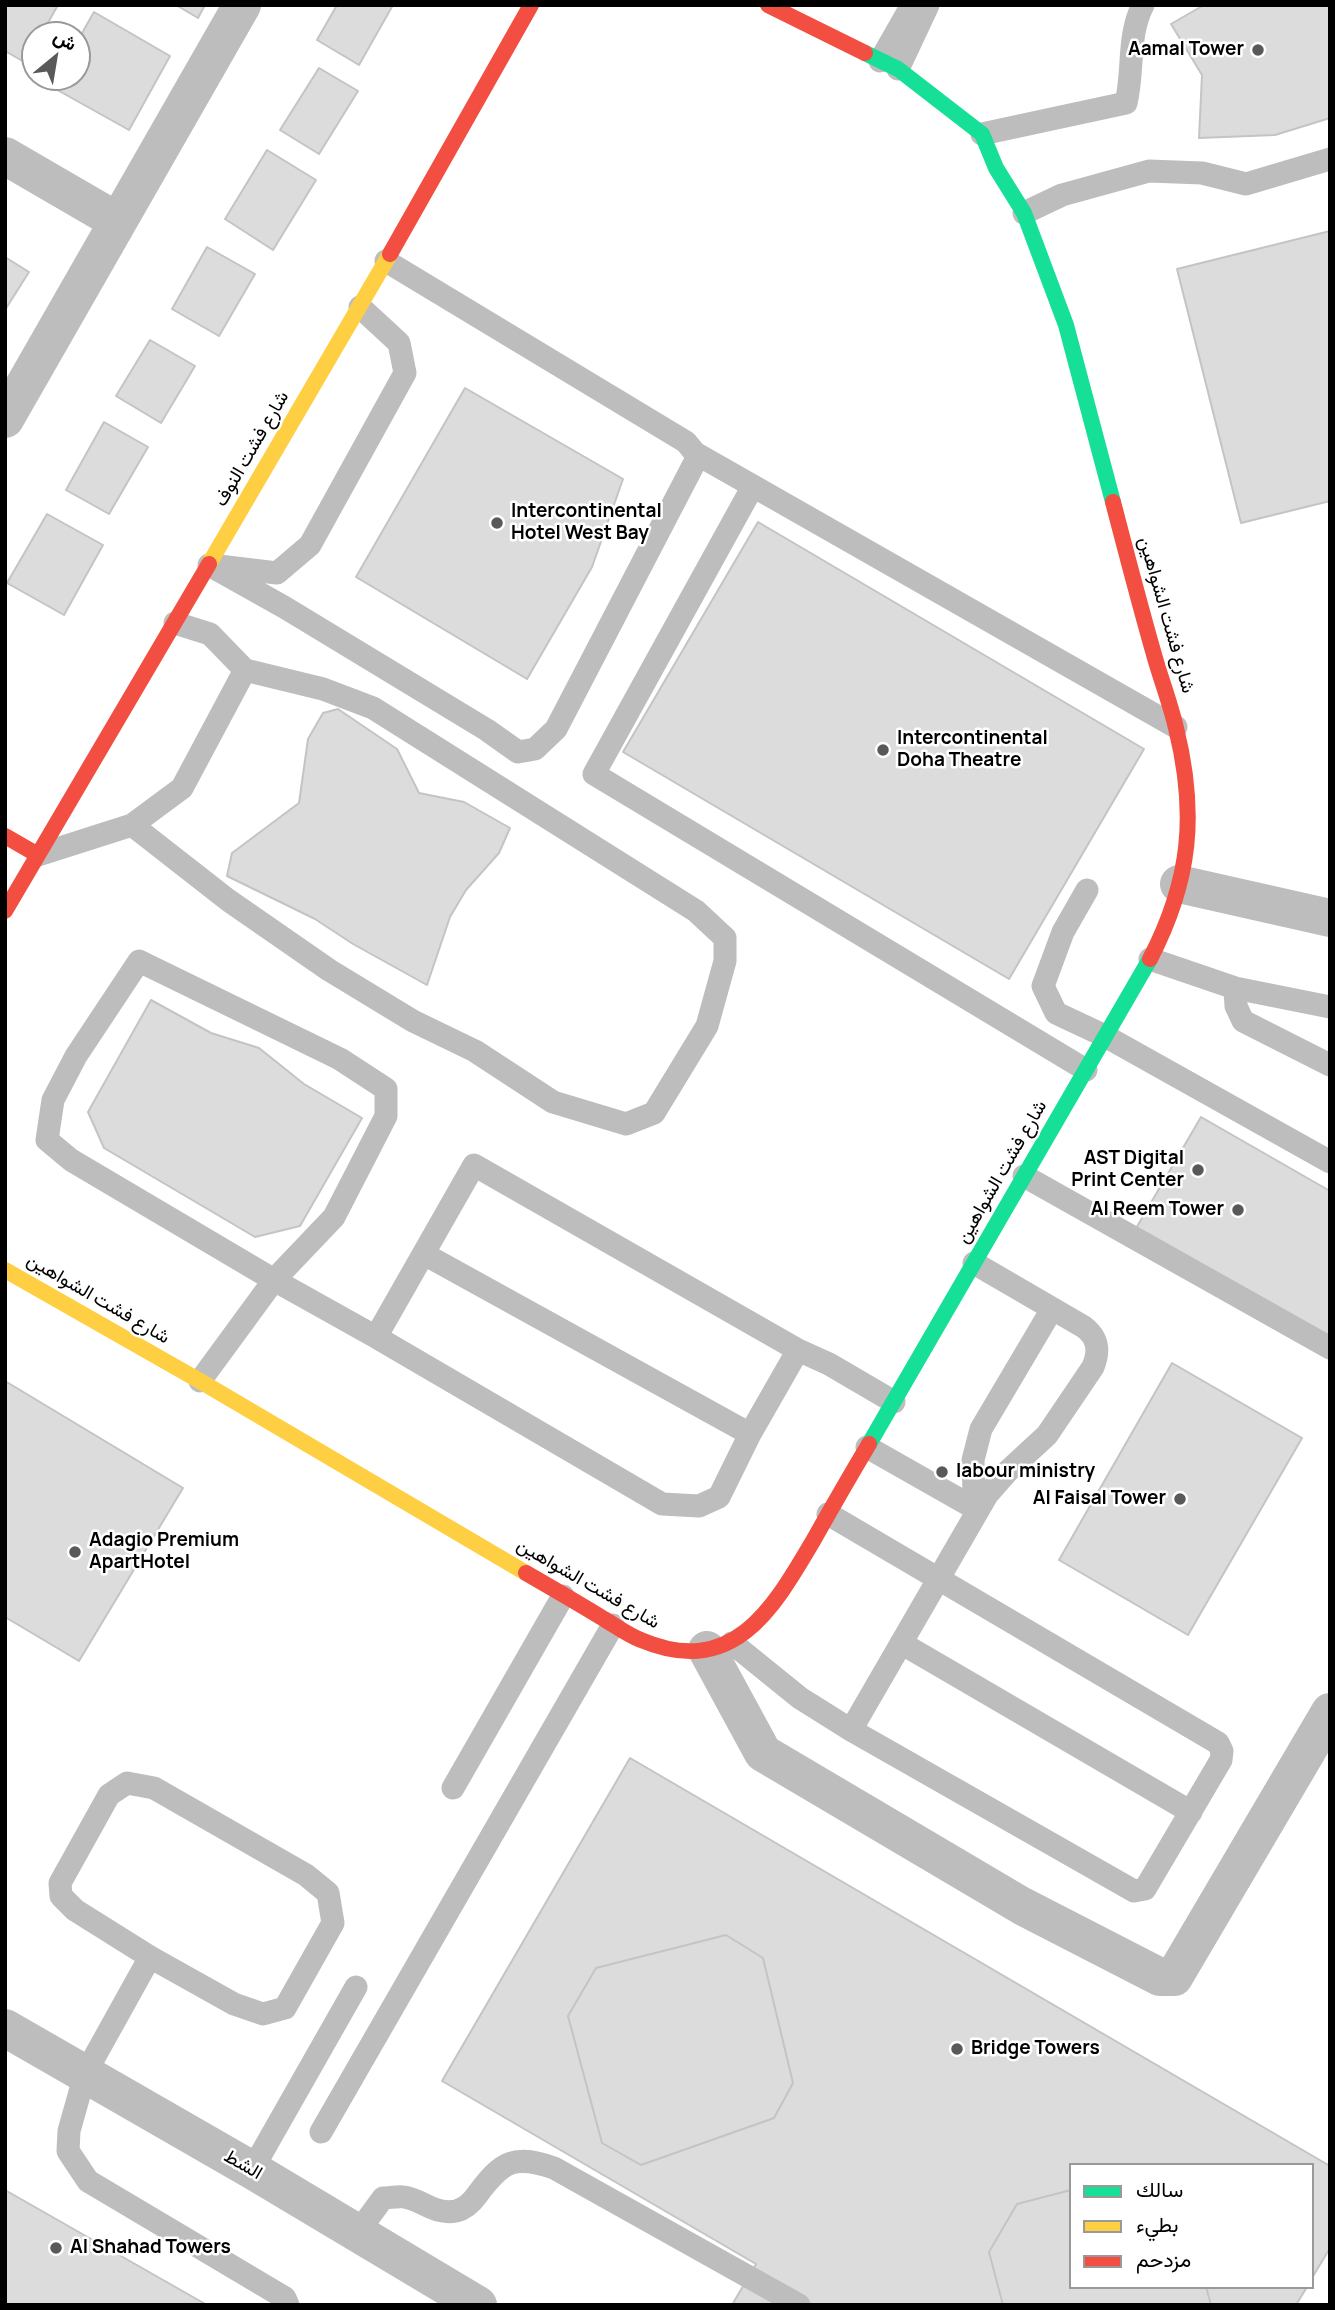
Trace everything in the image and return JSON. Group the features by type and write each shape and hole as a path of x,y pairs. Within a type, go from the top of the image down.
{"street":[{"path":"5,419 242,5"},
{"name":"شارع فشت النوف","path":"5,911 360,307 531,5"},
{"name":"شارع فشت الشواهين","path":"5,1270 200,1381 613,1625 659,1648 720,1646 752,1629 768,1615 783,1592 1150,959 1166,928 1179,884 1189,831 1188,791 1176,727 1153,653 1066,325 1024,213 996,168 982,134 889,65 768,5"},
{"path":"5,156 117,221"},
{"path":"5,836 38,855"},
{"path":"1179,884 1330,918"},
{"path":"720,1646 763,1753 1022,1906 1160,1977 1174,1977 1330,1712"},
{"name":"الشط","path":"5,2028 358,2232 435,2294 478,2305"}],"lane":[{"path":"889,65 912,5"},
{"path":"889,65 928,5"},
{"path":"982,134 1126,103 1136,19 1143,5"},
{"path":"1024,213 1062,195 1149,171 1202,173 1246,184 1330,159"},
{"path":"386,261 685,442 695,453 1176,727"},
{"path":"209,565 277,573 310,545 405,373 398,343 360,307"},
{"path":"209,565 284,607 487,730 518,752 535,749 556,729 696,460 695,453"},
{"path":"753,486 594,774 1086,1070"},
{"path":"132,825 228,900 329,970 413,1021 475,1051 553,1102 626,1124 654,1113 707,1026 725,961 724,938 696,911 373,708 323,689 245,670 210,634 175,623"},
{"path":"38,855 132,825 182,788 245,670"},
{"path":"1087,890 1063,932 1043,986 1056,1013 1105,1036 1330,1162"},
{"path":"1150,959 1235,988 1330,1007"},
{"path":"200,1381 274,1280 334,1217 386,1116 386,1089 340,1059 139,961 76,1056 52,1100 47,1140 71,1160 274,1280 662,1504 699,1506 719,1497 750,1434 798,1350"},
{"path":"1235,988 1237,1006 1243,1021 1330,1065"},
{"path":"376,1337 474,1165 894,1402"},
{"path":"1024,1177 1330,1348"},
{"path":"424,1254 750,1434"},
{"path":"851,1730 978,1510 997,1482 1047,1436 1098,1356 1098,1345 1093,1334 974,1263"},
{"path":"978,1510 974,1493 973,1460 981,1429 1052,1308"},
{"path":"867,1447 978,1510"},
{"path":"720,1646 851,1730 1134,1891 1145,1889 1222,1760 1218,1743 828,1514"},
{"path":"460,1792 569,1599"},
{"path":"321,2132 613,1625"},
{"path":"901,1643 1191,1812"},
{"path":"127,1783 154,1788 306,1875 328,1893 333,1923 285,2008 263,2014 234,2004 150,1957 75,1910 61,1896 60,1883 109,1795 127,1783"},
{"path":"150,1957 85,2074 69,2131 68,2151 88,2181 285,2298 288,2305"},
{"path":"246,2166 350,1984"},
{"path":"358,2232 383,2198 405,2197 433,2210 457,2211 471,2203 500,2167 517,2161 534,2161 554,2168 799,2305"}],"building":[{"path":"5,5 58,5 49,21 21,21 21,60 5,51"},
{"path":"176,5 205,5 198,18"},
{"path":"337,5 393,5 359,65 317,40"},
{"name":"Aamal Tower","path":"1204,5 1330,5 1330,118 1275,135 1199,138 1202,75 1171,24"},
{"path":"94,12 170,56 129,130 59,91 91,91 89,21"},
{"path":"319,68 358,91 319,154 280,130"},
{"path":"267,150 316,180 273,250 225,219"},
{"path":"1330,231 1330,501 1241,523 1177,269"},
{"path":"207,247 255,274 219,336 172,309"},
{"path":"5,257 29,272 5,310"},
{"path":"150,340 195,366 161,423 116,396"},
{"name":"Intercontinental Hotel West Bay","path":"465,388 623,479 592,567 527,679 356,577"},
{"path":"104,422 148,447 109,514 66,490"},
{"path":"47,514 103,545 64,615 7,583"},
{"name":"Intercontinental Doha Theatre","path":"758,522 1144,749 1009,979 623,752"},
{"path":"338,709 397,749 419,793 464,802 510,828 499,853 466,890 450,917 427,985 353,944 315,919 227,876 232,853 299,803 308,739 323,713"},
{"path":"151,1000 211,1033 259,1048 304,1084 362,1118 300,1226 255,1237 104,1148 88,1112"},
{"name":"Al Reem Tower","path":"1201,1117 1330,1191 1330,1339 1135,1230"},
{"name":"Al Faisal Tower","path":"1172,1363 1302,1438 1188,1635 1059,1560"},
{"name":"Adagio Premium ApartHotel","path":"5,1381 183,1488 79,1661 5,1617"},
{"name":"Bridge Towers","path":"630,1758 1330,2166 1330,2248 1314,2275 1314,2163 1069,2163 1069,2191 1017,2204 989,2252 1003,2305 732,2305 756,2264 442,2081","holes":["726,1935 763,1958 793,2083 774,2118 641,2165 602,2143 568,2016 596,1968"]},
{"path":"726,1935 763,1958 793,2083 774,2118 641,2165 602,2143 568,2016 596,1968"},
{"name":"Al Shahad Towers","path":"5,2190 207,2305 5,2305"},
{"path":"1069,2191 1069,2289 1207,2289 1211,2305 1003,2305 989,2252 1017,2204"},
{"path":"1207,2289 1306,2289 1296,2305 1211,2305"}],"traffic: fast":[{"path":"865,53 898,69 982,134 996,168 1024,213 1066,325 1113,502"},
{"path":"869,1444 1150,959"}],"traffic: slow":[{"path":"209,564 390,254"},
{"path":"5,1270 526,1573"}],"traffic: jam":[{"path":"390,254 531,5"},
{"path":"768,5 865,53"},
{"path":"1113,502 1174,718 1187,789 1188,818 1182,874 1164,930 1150,959"},
{"path":"5,911 209,564"},
{"path":"5,836 38,855"},
{"path":"526,1573 641,1640 673,1650 701,1651 725,1644 746,1631 782,1591 869,1444"}],"place":[{"name":"Aamal Tower","path":"1258,50"},
{"name":"Intercontinental Hotel West Bay","path":"497,523"},
{"name":"Intercontinental Doha Theatre","path":"883,750"},
{"name":"AST Digital Print Center","path":"1198,1170"},
{"name":"Al Reem Tower","path":"1238,1210"},
{"name":"labour ministry","path":"942,1472"},
{"name":"Al Faisal Tower","path":"1180,1499"},
{"name":"Adagio Premium ApartHotel","path":"75,1552"},
{"name":"Bridge Towers","path":"957,2049"},
{"name":"Al Shahad Towers","path":"56,2248"}]}
